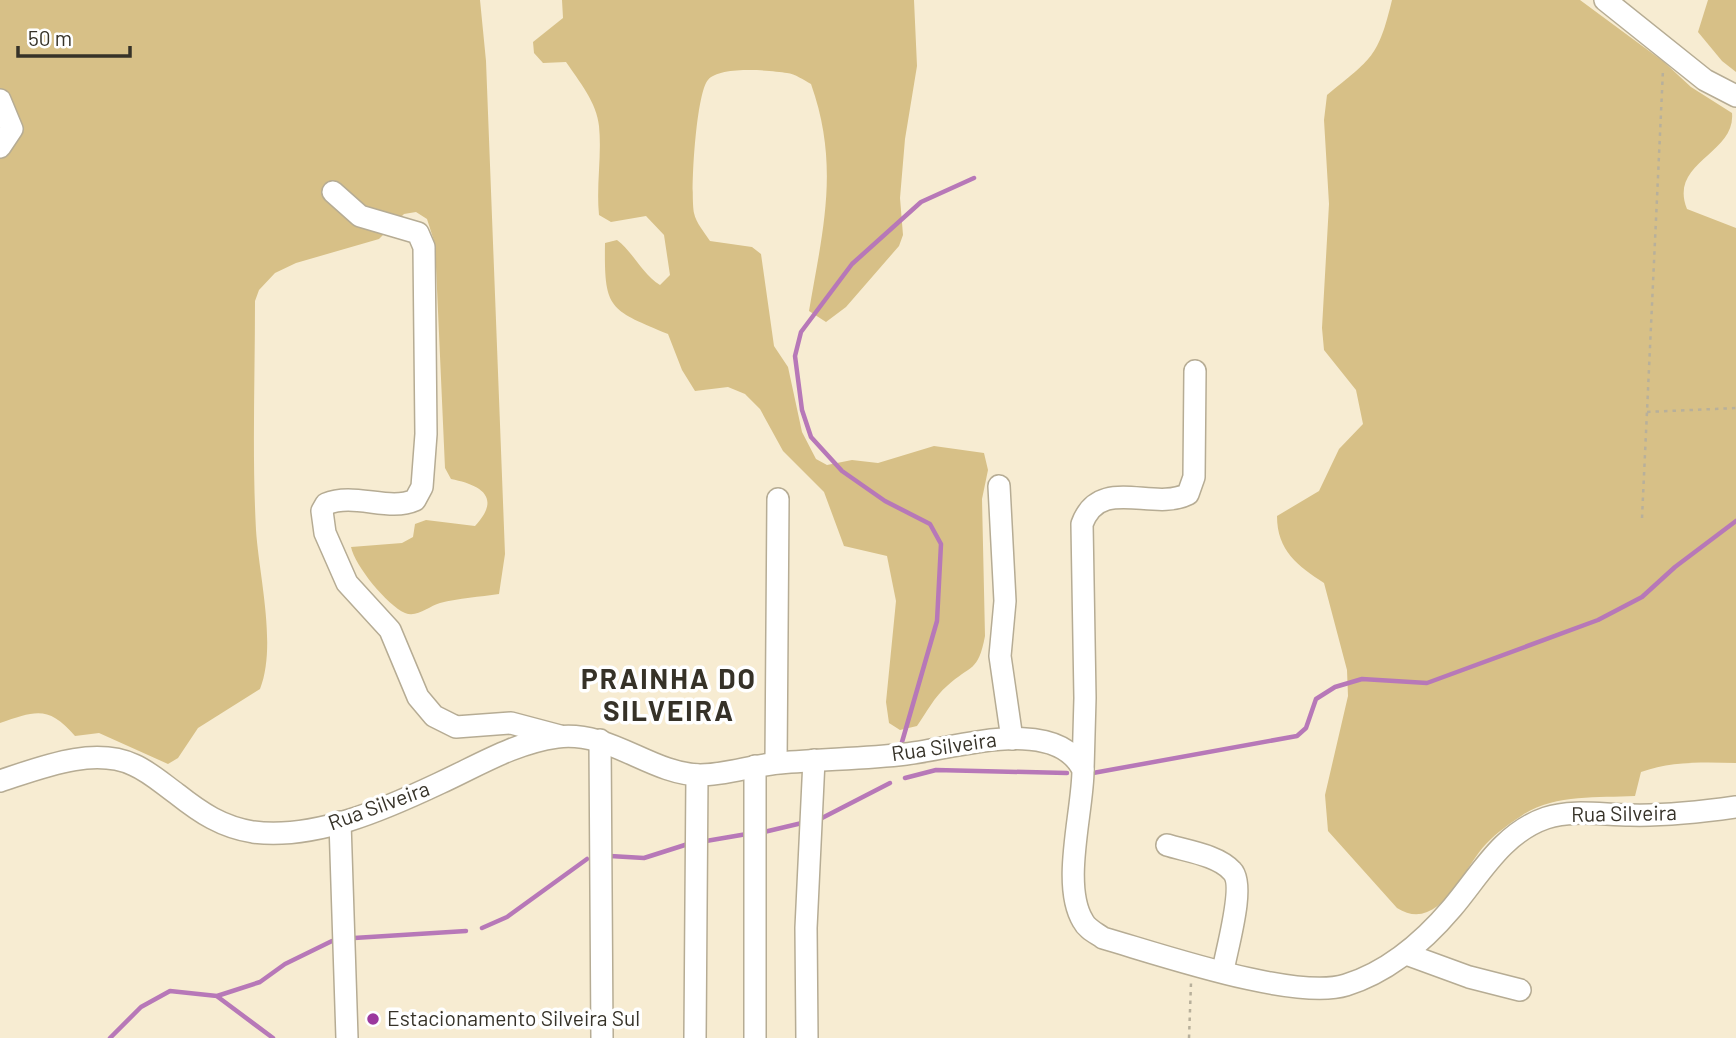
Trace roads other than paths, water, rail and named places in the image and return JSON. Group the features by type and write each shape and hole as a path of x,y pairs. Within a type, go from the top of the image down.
{"street":[{"path":"1605,0 1705,80 1736,96"},
{"path":"0,100 12,129 0,147"},
{"path":"333,192 360,216 418,233 424,247 426,434 422,487 415,500 405,503 346,500 326,504 322,515 331,549 351,589 390,630 418,697 440,720 456,727 511,723 539,728 560,736"},
{"path":"1083,770 1085,698 1082,524 1087,511 1097,501 1123,496 1175,500 1188,494 1194,477 1195,371"},
{"path":"999,486 1005,601 1000,656 1012,739"},
{"path":"776,763 778,499"},
{"name":"Rua Silveira","path":"0,781 60,764 112,758 150,774 213,820 230,827 277,834 340,822 440,783 516,746 560,736 600,740 659,766 697,775 776,763 903,754 1012,739 1057,745 1078,759 1083,770 1074,879 1080,918 1087,928 1103,938 1223,971 1297,987 1344,986 1406,954 1451,909 1512,836 1546,818 1587,813 1677,814 1736,807"},
{"path":"600,740 602,1038"},
{"path":"807,1038 806,928 814,760"},
{"path":"755,766 755,1038"},
{"path":"695,1038 697,775"},
{"path":"340,822 347,1038"},
{"path":"1167,845 1221,862 1234,872 1239,886 1223,971"},
{"path":"1406,954 1469,977 1520,990"}],"waterway":[{"path":"902,742 937,621 941,544 930,524 885,501 842,471 811,437 802,410 795,356 801,332 852,264 921,202 974,178"},
{"path":"1093,773 1297,736 1306,728 1316,699 1335,687 1362,679 1427,683 1598,620 1642,597 1675,567 1736,521"},
{"path":"905,778 936,770 1067,773"},
{"path":"822,818 890,783"},
{"path":"764,832 802,823"},
{"path":"706,841 747,834"},
{"path":"610,856 644,858 688,844"},
{"path":"482,928 507,917 587,859"},
{"path":"354,938 466,931"},
{"path":"110,1038 141,1007 170,991 217,996 260,982 285,964 332,941"},
{"path":"218,997 273,1038"}],"place":[{"name":"Estacionamento Silveira Sul","path":"373,1019"}],"district":[{"name":"PRAINHA DO SILVEIRA","path":"669,695"}]}
